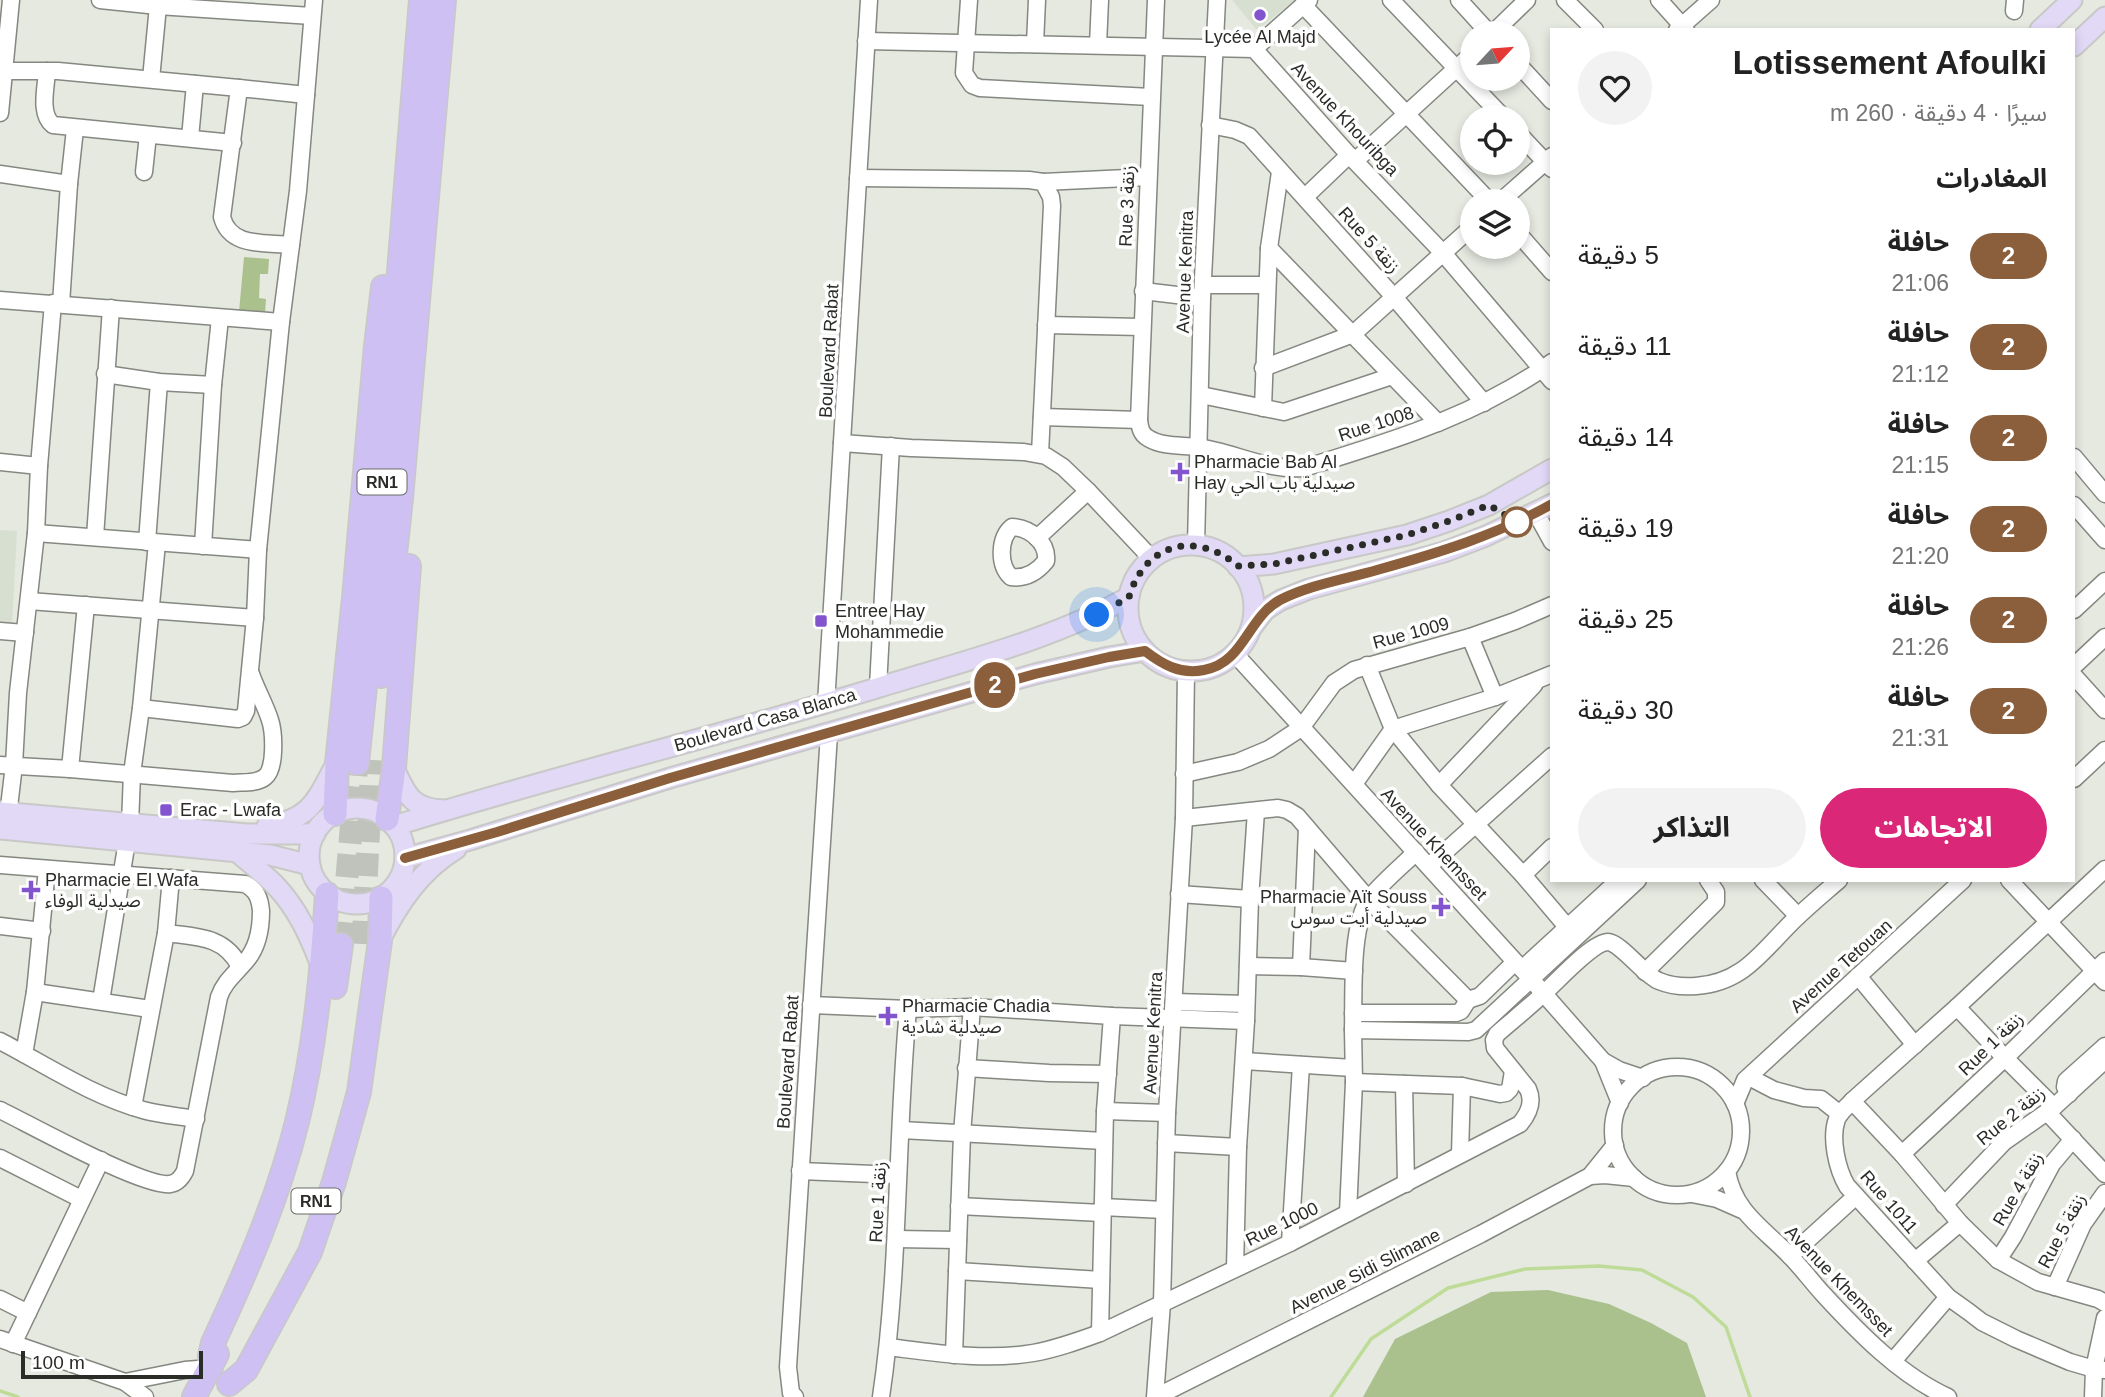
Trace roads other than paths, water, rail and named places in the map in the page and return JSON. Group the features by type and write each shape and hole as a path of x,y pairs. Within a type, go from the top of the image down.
{"highway":[{"path":"335,814 365,764 424,367 430,224 416,206 421,0"},
{"path":"416,206 444,0"},
{"path":"391,823 365,764 354,598 376,346 392,222 396,211 416,206"},
{"path":"211,1368 213,1343 256,1246 296,1123 315,1023 327,894"},
{"path":"226,1391 246,1370 291,1289 314,1240 334,1182 359,1092 361,944 381,898"},
{"name":"RN1","path":"194,1397 249,1289 280,1215 310,1129 322,1076 361,944"}],"main road":[{"path":"2042,28 2072,0"},
{"path":"2075,45 2105,17"},
{"path":"1238,566 1274,564 1407,535 1489,505 1550,470"},
{"path":"1252,627 1254,606 1249,585 1238,566 1215,550 1196,545 1174,548 1152,559 1133,583 1129,597 1129,617 1134,635 1145,651 1164,665 1186,671 1204,670 1221,664 1235,654 1265,611 1281,600 1309,589 1444,552 1486,536 1544,508"},
{"name":"Boulevard Casa Blanca","path":"391,823 449,810 826,704 1023,644 1097,615 1129,597"},
{"name":"Boulevard Casa Blanca","path":"405,858 670,778 1035,674 1145,651"},
{"path":"247,834 256,828 286,823 300,816 319,796 365,764 419,804 431,809 449,810"},
{"path":"348,809 362,809 375,812 391,823 404,847 405,858 402,874 393,888 381,898 363,904 344,903 327,894 316,881 310,865 310,849 315,834 324,822 348,809"},
{"path":"4,821 129,833 237,852 284,857 310,865"},
{"path":"129,833 315,834"},
{"path":"361,944 395,911 415,884 447,854 470,840"},
{"path":"237,852 292,905 311,939 322,968"}],"street":[{"path":"0,113 11,0"},
{"path":"100,0 159,6 313,8 298,191 281,322 258,550 246,711 241,718 141,708"},
{"name":"Boulevard Rabat","path":"826,704 869,0"},
{"path":"969,0 965,76 972,85 980,88 1151,97"},
{"path":"1035,44 1037,0"},
{"path":"1098,46 1100,0"},
{"name":"Rue 3 زنقة","path":"1139,416 1156,0"},
{"name":"Avenue Kenitra","path":"1196,545 1203,291 1217,0"},
{"path":"1391,0 1492,105"},
{"path":"1459,0 1479,21"},
{"path":"1504,21 1527,0"},
{"path":"1565,0 1593,28"},
{"path":"1659,0 1682,28 1711,0"},
{"path":"866,41 1254,49 1306,3 1478,189"},
{"path":"151,79 159,6"},
{"name":"Avenue Khouribga","path":"1254,49 1549,371"},
{"path":"1305,197 1407,115 1460,66"},
{"path":"2,72 47,71 306,95"},
{"path":"47,71 45,115 54,125 233,143"},
{"path":"1530,77 1550,99"},
{"path":"190,138 195,84"},
{"path":"239,88 222,217 227,230 241,240 292,245"},
{"name":"Rue 5 زنقة","path":"1210,125 1249,136 1394,297 1484,403"},
{"path":"4,821 7,765 29,601 39,466 75,129"},
{"path":"144,172 148,135"},
{"path":"1516,189 1550,163 1530,144"},
{"path":"1263,408 1269,248 1280,172"},
{"path":"0,174 69,184"},
{"path":"858,178 1043,182 1148,177"},
{"path":"1040,454 1052,206 1051,197 1043,182"},
{"path":"1263,368 1353,334 1460,238"},
{"path":"1530,247 1550,270"},
{"path":"1269,248 1438,423"},
{"path":"1143,291 1203,291 1267,285"},
{"path":"0,300 281,322"},
{"path":"95,537 111,308"},
{"path":"203,546 220,318"},
{"path":"1046,325 1142,327"},
{"name":"Rue 1008","path":"1199,447 1274,468 1304,468 1438,423 1549,371"},
{"path":"105,374 213,386"},
{"path":"1201,395 1275,411 1292,411 1392,376"},
{"path":"101,1001 129,833 132,774 141,708 149,610 159,382"},
{"path":"1042,417 1139,416 1143,434 1153,441 1199,447"},
{"path":"842,443 1040,454 1053,460 1088,491 1152,559"},
{"path":"878,687 891,446"},
{"path":"2075,458 2105,494"},
{"path":"0,462 39,466"},
{"path":"1037,538 1088,491"},
{"path":"2075,506 2105,540"},
{"path":"1544,508 1550,534"},
{"path":"36,533 258,550"},
{"path":"2075,609 2105,581"},
{"path":"29,601 255,618"},
{"path":"70,769 86,606"},
{"name":"Rue 1009","path":"1301,728 1334,683 1344,675 1367,665 1470,637 1550,606"},
{"path":"0,631 25,633"},
{"path":"1470,637 1495,697"},
{"path":"2075,665 2105,637"},
{"name":"Avenue Khemsset","path":"1235,654 1604,1061 1619,1070 1643,1078"},
{"path":"1367,665 1393,729 1439,785 1568,928"},
{"name":"Avenue Kenitra","path":"1155,1397 1163,1303 1167,1114 1184,818 1186,671"},
{"path":"7,765 233,783 259,781 272,765 272,728 250,672"},
{"path":"1354,784 1393,729 1495,697 1550,675"},
{"path":"2075,677 2105,710"},
{"path":"1439,785 1536,682"},
{"path":"0,692 18,693"},
{"path":"1184,774 1238,762 1269,748 1301,728"},
{"name":"Boulevard Rabat","path":"793,1395 788,1367 829,734"},
{"path":"2075,778 2105,750"},
{"path":"1429,866 1550,758"},
{"path":"1184,818 1278,808 1297,816 1369,900 1468,1000"},
{"path":"1235,1268 1237,1147 1244,1061 1256,811"},
{"path":"1301,967 1307,828"},
{"path":"1522,875 1550,849"},
{"path":"1348,1213 1354,1075 1354,971 1359,922 1369,900 1416,852"},
{"path":"0,865 246,884 253,889 260,903 261,925 253,950 227,981 219,997 197,1119 181,1179 173,1184 154,1183 0,1110"},
{"path":"24,1054 35,992 47,869"},
{"path":"1718,1083 1747,1078 1774,1090 1821,1099 1840,1114 2105,869"},
{"path":"133,1107 166,933 171,878"},
{"path":"1353,1030 1476,1030 1523,970 1617,882"},
{"path":"1353,1013 1461,1011 1468,1000 1480,996 1523,970 1635,882"},
{"path":"1645,972 1716,902 1716,892 1709,882"},
{"path":"1765,882 1798,916"},
{"path":"1544,994 1587,953 1607,942 1616,945 1655,979 1679,986 1711,985 1728,980 1743,971 1837,882"},
{"name":"Avenue Tetouan","path":"1735,1104 1747,1078 1961,882"},
{"path":"2011,882 2102,971"},
{"path":"1179,894 1250,899"},
{"path":"0,926 42,931"},
{"path":"166,933 198,937 223,945 232,953 240,967"},
{"path":"1248,966 1354,971"},
{"name":"Rue 1 زنقة","path":"1902,1154 2102,971"},
{"path":"1858,976 1915,1045"},
{"path":"35,992 150,1009"},
{"name":"Rue 1000","path":"888,1347 954,1355 1033,1353 1100,1333 1290,1243 1520,1124 1527,1116 1531,1097 1528,1089 1495,1048 1494,1040 1497,1034 1544,994"},
{"path":"811,1005 908,1009 972,1007 1112,1016 1246,1003"},
{"path":"954,1355 962,1134 972,1007"},
{"path":"1957,1007 2104,1172"},
{"name":"Rue 1 زنقة","path":"881,1397 888,1347 896,1239 903,1058 908,1009"},
{"path":"1174,1010 1246,1021"},
{"path":"1100,1333 1105,1111 1112,1016"},
{"path":"0,1041 100,1093 133,1107 197,1119"},
{"path":"2069,1094 2065,1087 2066,1081 2105,1046"},
{"name":"Rue 2 زنقة","path":"1944,1205 1996,1150 2026,1125 2050,1110 2105,1060"},
{"path":"1244,1061 1301,1065 1404,1084 1462,1086 1500,1094 1510,1089 1513,1071"},
{"name":"Avenue Khemsset","path":"1604,1061 1620,1103"},
{"path":"1290,1243 1301,1065"},
{"path":"1670,1067 1693,1069 1718,1083 1735,1104 1741,1127 1735,1160 1727,1171 1709,1188 1692,1194 1668,1195 1647,1188 1634,1178 1619,1158 1615,1145 1614,1121 1620,1103 1630,1087 1648,1074 1670,1067"},
{"path":"966,1068 1108,1074"},
{"path":"1404,1084 1406,1184"},
{"path":"1460,1154 1462,1086"},
{"path":"1852,1101 1902,1154 1960,1223 1998,1260 2027,1277 2105,1303"},
{"path":"1105,1111 1167,1114"},
{"name":"Rue 1011","path":"1840,1114 1836,1121 1838,1166 1847,1186 1948,1297 1998,1331 2070,1362 2100,1370"},
{"path":"901,1130 1104,1141"},
{"name":"Rue 4 زنقة","path":"1998,1260 2052,1164 2073,1139"},
{"path":"1166,1143 1237,1147"},
{"name":"Avenue Sidi Slimane","path":"1590,1177 1615,1145"},
{"path":"0,1158 81,1199"},
{"path":"101,1160 28,1313 6,1342 125,1382 145,1397"},
{"path":"800,1171 898,1175"},
{"name":"Avenue Khemsset","path":"1727,1171 1742,1210 1790,1256 1849,1321 1893,1362 1948,1397"},
{"name":"Avenue Sidi Slimane","path":"1155,1397 1590,1177 1605,1175 1634,1178"},
{"name":"Rue 5 زنقة","path":"2055,1287 2083,1224 2105,1193"},
{"name":"Avenue Khemsset","path":"1692,1194 1717,1199 1742,1210"},
{"path":"1790,1256 1856,1196"},
{"path":"959,1206 1164,1210"},
{"path":"1915,1261 1960,1223"},
{"path":"896,1239 958,1240"},
{"path":"957,1271 1101,1280"},
{"path":"1893,1362 1948,1297"},
{"path":"0,1299 28,1313"},
{"path":"2093,1397 2100,1370 2105,1318"},
{"path":"125,1382 185,1370 211,1368"}],"waterway":[{"path":"1331,1397 1371,1339 1448,1288 1525,1269 1599,1266 1642,1270 1693,1297 1726,1327 1750,1397"},
{"path":"0,1391 18,1397"}],"tunnel":[{"path":"363,944 372,760"},
{"path":"341,945 357,763"}],"place":[{"name":"Lycée Al Majd","path":"1260,15"},
{"name":"Pharmacie Bab Al Hay صيدلية باب الحي","path":"1180,472"},
{"name":"Entree Hay Mohammedie","path":"821,621"},
{"name":"Erac - Lwafa","path":"166,810"},
{"name":"Pharmacie El Wafa صيدلية الوفاء","path":"31,890"},
{"name":"Pharmacie Aït Souss صيدلية أيت سوس","path":"1441,907"},
{"name":"Pharmacie Chadia صيدلية شادية","path":"888,1016"}]}
